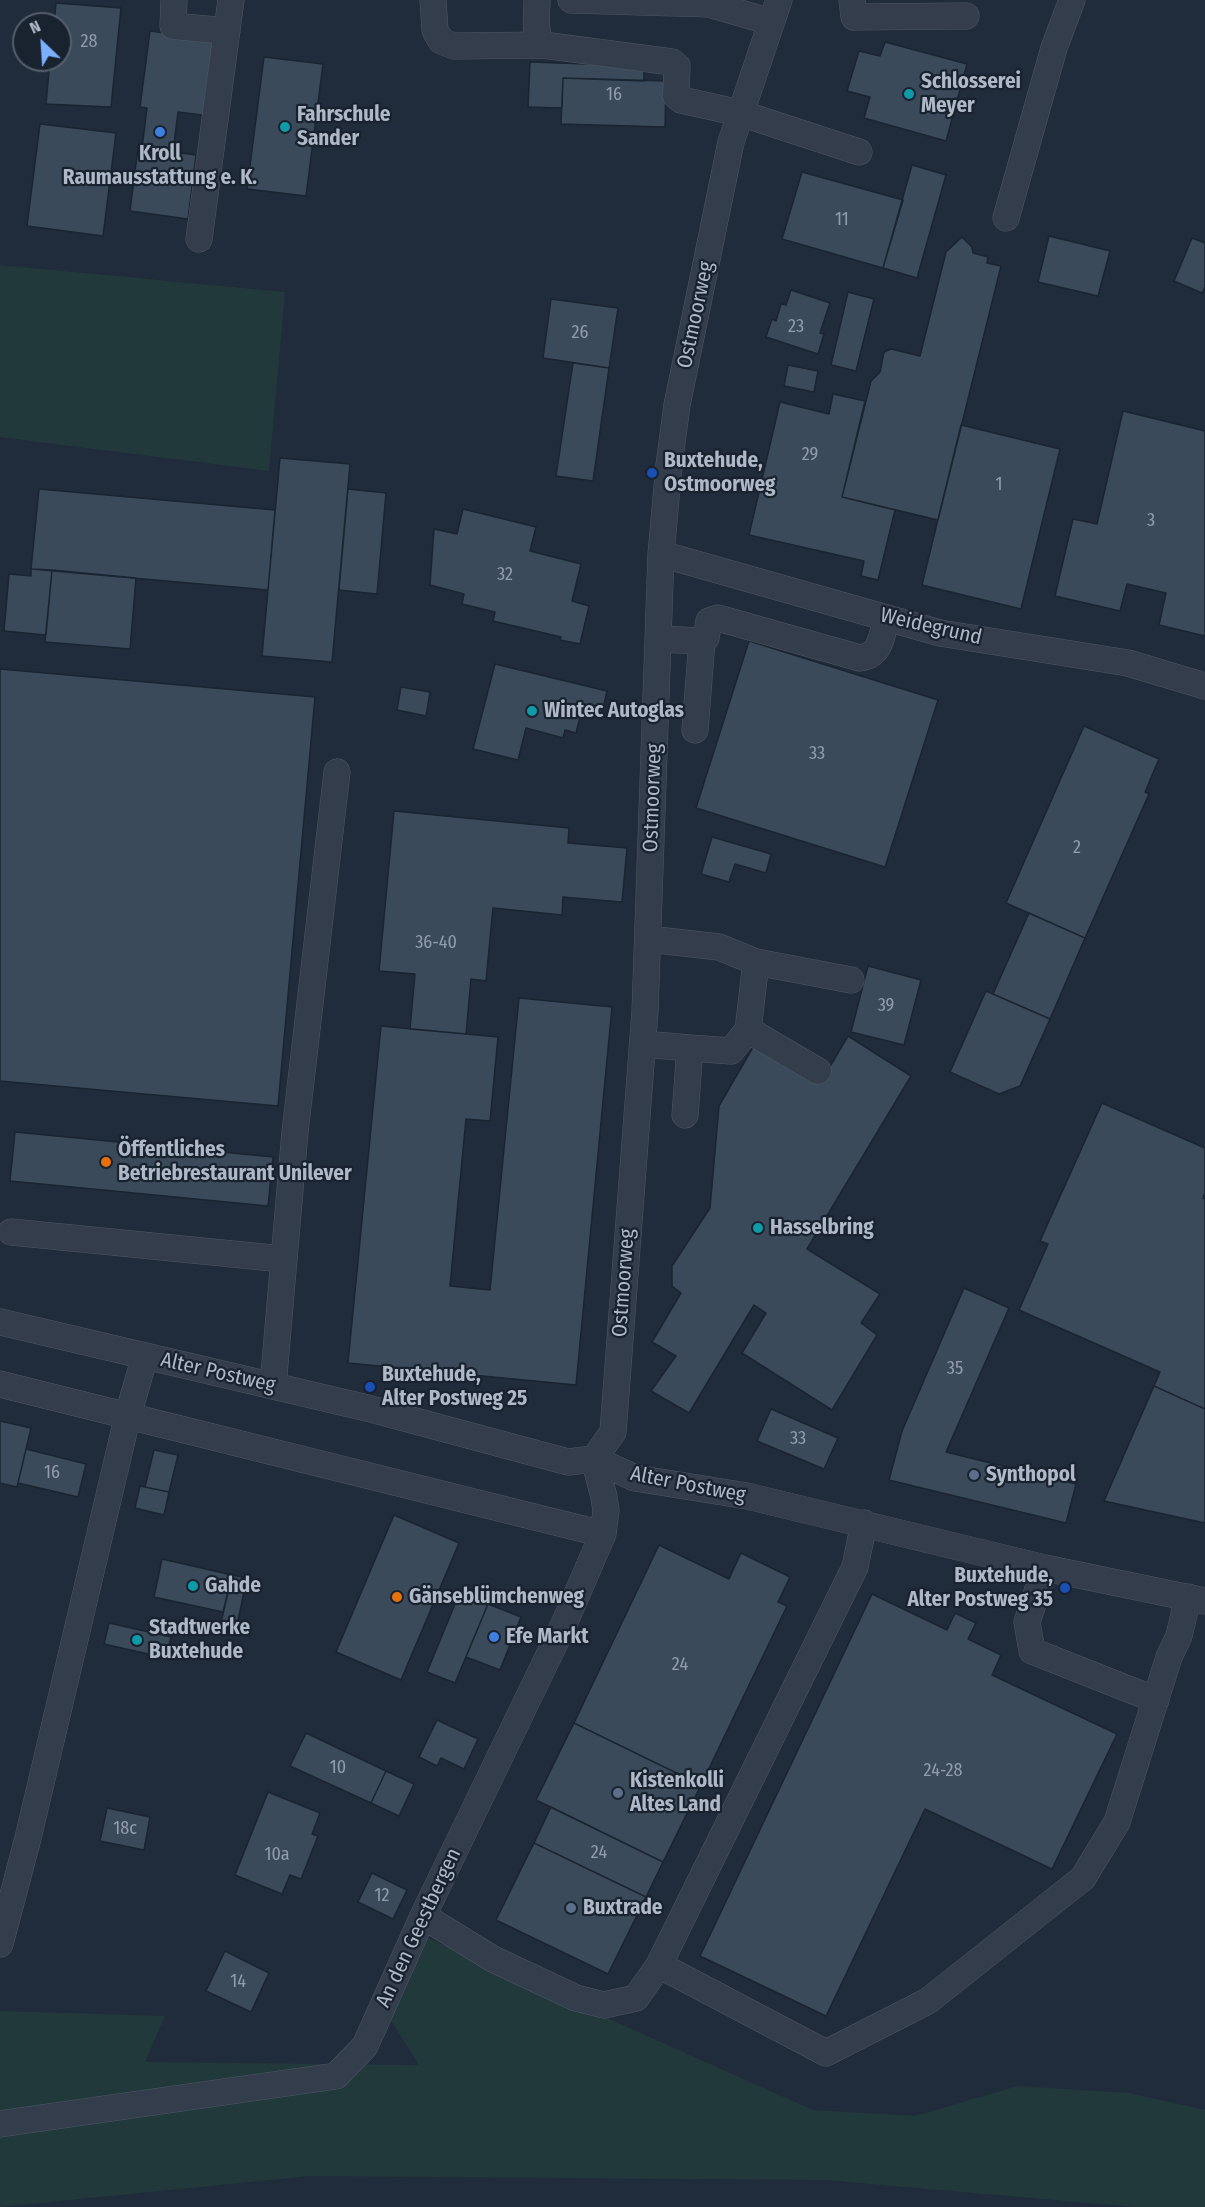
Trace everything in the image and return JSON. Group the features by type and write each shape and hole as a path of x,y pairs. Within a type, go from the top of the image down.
{"street":[{"path":"174,0 173,27 227,31"},
{"path":"199,239 231,0"},
{"path":"433,0 435,30 441,41 454,46 543,45 672,62 677,66 678,71 676,93 678,98 741,113 859,152"},
{"path":"537,0 538,39 543,45"},
{"path":"572,0 709,4 775,11"},
{"path":"852,0 854,17 966,16"},
{"path":"1006,218 1054,48 1071,0"},
{"name":"Ostmoorweg","path":"594,1459 612,1432 643,1044 661,554 677,405 731,142 775,11"},
{"name":"Weidegrund","path":"661,554 940,633 1128,663 1205,686"},
{"path":"695,730 702,641 706,638 709,621 718,618 860,658 867,657 878,648 886,618"},
{"path":"658,639 702,641"},
{"path":"273,1386 295,1132 337,772"},
{"path":"648,939 719,947 756,962 851,980"},
{"path":"643,1044 731,1051 748,1030 756,962"},
{"path":"748,1030 818,1071"},
{"path":"685,1114 690,1048"},
{"path":"11,1232 283,1260"},
{"name":"Alter Postweg","path":"0,1322 367,1408 568,1462 594,1459 635,1478 747,1496 1045,1568 1196,1599"},
{"path":"0,1944 28,1838 128,1415 145,1356"},
{"path":"0,1384 603,1534"},
{"name":"An den Geestbergen","path":"0,2124 336,2076 365,2046 423,1916 564,1624 603,1534 606,1511 594,1459"},
{"path":"423,1916 493,1959 576,1998 604,2005 636,1998 659,1965 855,1567 864,1523"},
{"path":"1045,1568 1027,1622 1032,1651 1156,1700"},
{"path":"659,1965 826,2053 928,2001 1083,1878 1117,1822 1169,1657 1196,1599"}],"green space":[{"path":"0,265 285,292 269,471 0,437"},
{"path":"428,1938 813,2110 915,2116 1018,2086 1129,2093 1205,2110 1205,2207 1134,2207 826,2180 309,2176 0,2207 0,2011 165,2016 145,2062 419,2065 388,2016"}],"building":[{"path":"56,3 121,8 111,107 46,104 49,72 72,72 72,12 55,12"},
{"name":"Kroll Raumausstattung e. K.","path":"150,31 219,40 210,116 178,112 173,152 196,155 188,219 130,211 138,148 142,148 147,108 140,107"},
{"name":"Schlosserei Meyer","path":"885,42 967,64 946,141 864,118 870,97 847,91 859,51 880,56"},
{"name":"Fahrschule Sander","path":"264,57 323,64 306,196 247,189"},
{"path":"530,62 644,66 644,81 563,78 562,108 528,107"},
{"path":"563,78 666,81 665,127 561,124"},
{"path":"40,124 116,133 103,236 27,226"},
{"path":"912,165 946,175 917,278 883,268"},
{"path":"802,172 903,200 883,268 782,239"},
{"path":"1049,236 1110,251 1098,296 1038,282"},
{"path":"962,237 972,247 973,253 988,257 987,263 1001,266 938,520 842,497 871,381 880,372 884,352 891,349 920,356 946,252"},
{"path":"1192,238 1205,243 1205,287 1202,293 1174,281"},
{"path":"791,290 830,303 820,333 824,334 818,354 766,337 772,319 776,321 781,304 786,305"},
{"path":"848,292 874,299 856,371 831,365"},
{"path":"551,299 618,308 609,368 543,358"},
{"path":"573,363 609,368 593,481 556,476"},
{"path":"788,365 818,371 814,392 784,386"},
{"path":"833,394 865,401 842,497 895,510 878,580 861,576 864,561 749,535 780,402 829,414"},
{"path":"1123,411 1205,431 1205,636 1159,625 1166,593 1127,584 1120,611 1055,596 1073,519 1097,524"},
{"path":"961,425 1060,449 1021,609 922,585"},
{"path":"280,458 350,464 332,662 262,656"},
{"path":"39,489 275,510 268,590 31,569"},
{"path":"348,489 386,493 377,594 339,590"},
{"path":"463,509 536,527 530,551 581,564 572,601 589,606 580,644 560,640 561,637 493,621 495,612 462,604 464,594 430,585 434,529 457,534"},
{"path":"31,569 52,570 46,635 4,631 9,574 31,576"},
{"path":"52,570 136,578 130,649 45,642"},
{"path":"749,641 938,700 885,867 696,808"},
{"name":"Wintec Autoglas","path":"495,664 607,691 602,713 582,709 576,733 565,730 563,738 526,728 518,760 473,749"},
{"path":"0,669 315,697 278,1106 0,1081"},
{"path":"401,687 430,692 426,716 397,710"},
{"path":"1084,726 1159,759 1145,792 1149,794 1085,938 1006,903"},
{"path":"394,811 569,828 568,843 627,848 622,902 563,897 562,915 493,908 486,981 471,979 466,1034 410,1029 415,974 379,971"},
{"path":"712,837 771,854 766,873 735,864 729,882 701,874"},
{"path":"1029,913 1085,938 1050,1019 993,994"},
{"path":"868,966 921,980 904,1045 851,1032"},
{"path":"986,991 1050,1019 1020,1086 999,1094 950,1072"},
{"path":"519,998 612,1007 576,1385 348,1363 381,1026 498,1037 490,1121 466,1119 450,1286 490,1290"},
{"name":"Hasselbring","path":"848,1036 911,1076 807,1249 880,1294 861,1323 877,1335 832,1410 742,1353 766,1313 754,1305 689,1413 651,1391 676,1356 652,1342 681,1293 672,1286 672,1266 710,1208 719,1106 756,1042 822,1080"},
{"path":"1102,1103 1205,1148 1203,1198 1205,1199 1205,1409 1154,1386 1160,1372 1019,1310 1048,1244 1040,1241"},
{"path":"15,1132 273,1157 268,1206 10,1181"},
{"path":"964,1288 1009,1308 946,1452 1076,1484 1066,1523 889,1480 902,1431"},
{"path":"1154,1386 1205,1409 1205,1523 1104,1501"},
{"path":"771,1409 838,1438 824,1469 757,1441"},
{"path":"0,1421 31,1428 17,1487 0,1483"},
{"path":"26,1449 86,1464 78,1497 18,1483"},
{"path":"154,1450 178,1455 169,1492 145,1487"},
{"path":"140,1486 169,1492 164,1515 135,1508"},
{"name":"Gänseblümchenweg","path":"394,1515 459,1543 401,1680 336,1652"},
{"path":"659,1545 729,1579 741,1553 790,1577 778,1602 787,1606 701,1785 574,1723"},
{"name":"Gahde","path":"162,1559 232,1575 223,1612 154,1597"},
{"path":"232,1575 247,1578 236,1630 220,1627"},
{"path":"460,1592 488,1604 455,1683 427,1672"},
{"path":"872,1594 947,1630 955,1613 976,1623 968,1639 1001,1655 992,1675 1117,1734 1052,1869 925,1809 826,2016 700,1956"},
{"name":"Efe Markt","path":"488,1604 521,1617 500,1670 466,1657"},
{"name":"Stadtwerke Buxtehude","path":"109,1623 171,1637 166,1658 104,1644"},
{"path":"437,1720 478,1739 464,1769 441,1758 437,1766 419,1757"},
{"name":"Kistenkolli Altes Land","path":"574,1723 701,1785 663,1862 536,1800"},
{"path":"306,1733 386,1771 371,1803 290,1766"},
{"path":"386,1771 414,1784 399,1816 371,1803"},
{"path":"268,1792 320,1813 312,1834 318,1836 301,1879 290,1875 282,1894 235,1875"},
{"path":"551,1807 663,1862 646,1897 534,1843"},
{"path":"107,1808 150,1817 144,1850 100,1841"},
{"name":"Buxtrade","path":"534,1843 646,1897 608,1974 496,1920"},
{"path":"372,1873 407,1890 393,1919 358,1902"},
{"path":"225,1951 269,1973 251,2012 206,1991"}],"place":[{"name":"Schlosserei Meyer","path":"909,94"},
{"name":"Fahrschule Sander","path":"285,127"},
{"name":"Kroll Raumausstattung e. K.","path":"160,132"},
{"name":"Buxtehude, Ostmoorweg","path":"652,473"},
{"name":"Wintec Autoglas","path":"532,711"},
{"name":"Öffentliches Betriebrestaurant Unilever","path":"106,1162"},
{"name":"Hasselbring","path":"758,1228"},
{"name":"Buxtehude, Alter Postweg 25","path":"370,1387"},
{"name":"Synthopol","path":"974,1475"},
{"name":"Gahde","path":"193,1586"},
{"name":"Buxtehude, Alter Postweg 35","path":"1065,1588"},
{"name":"Gänseblümchenweg","path":"397,1597"},
{"name":"Efe Markt","path":"494,1637"},
{"name":"Stadtwerke Buxtehude","path":"137,1640"},
{"name":"Kistenkolli Altes Land","path":"618,1793"},
{"name":"Buxtrade","path":"571,1908"}]}
